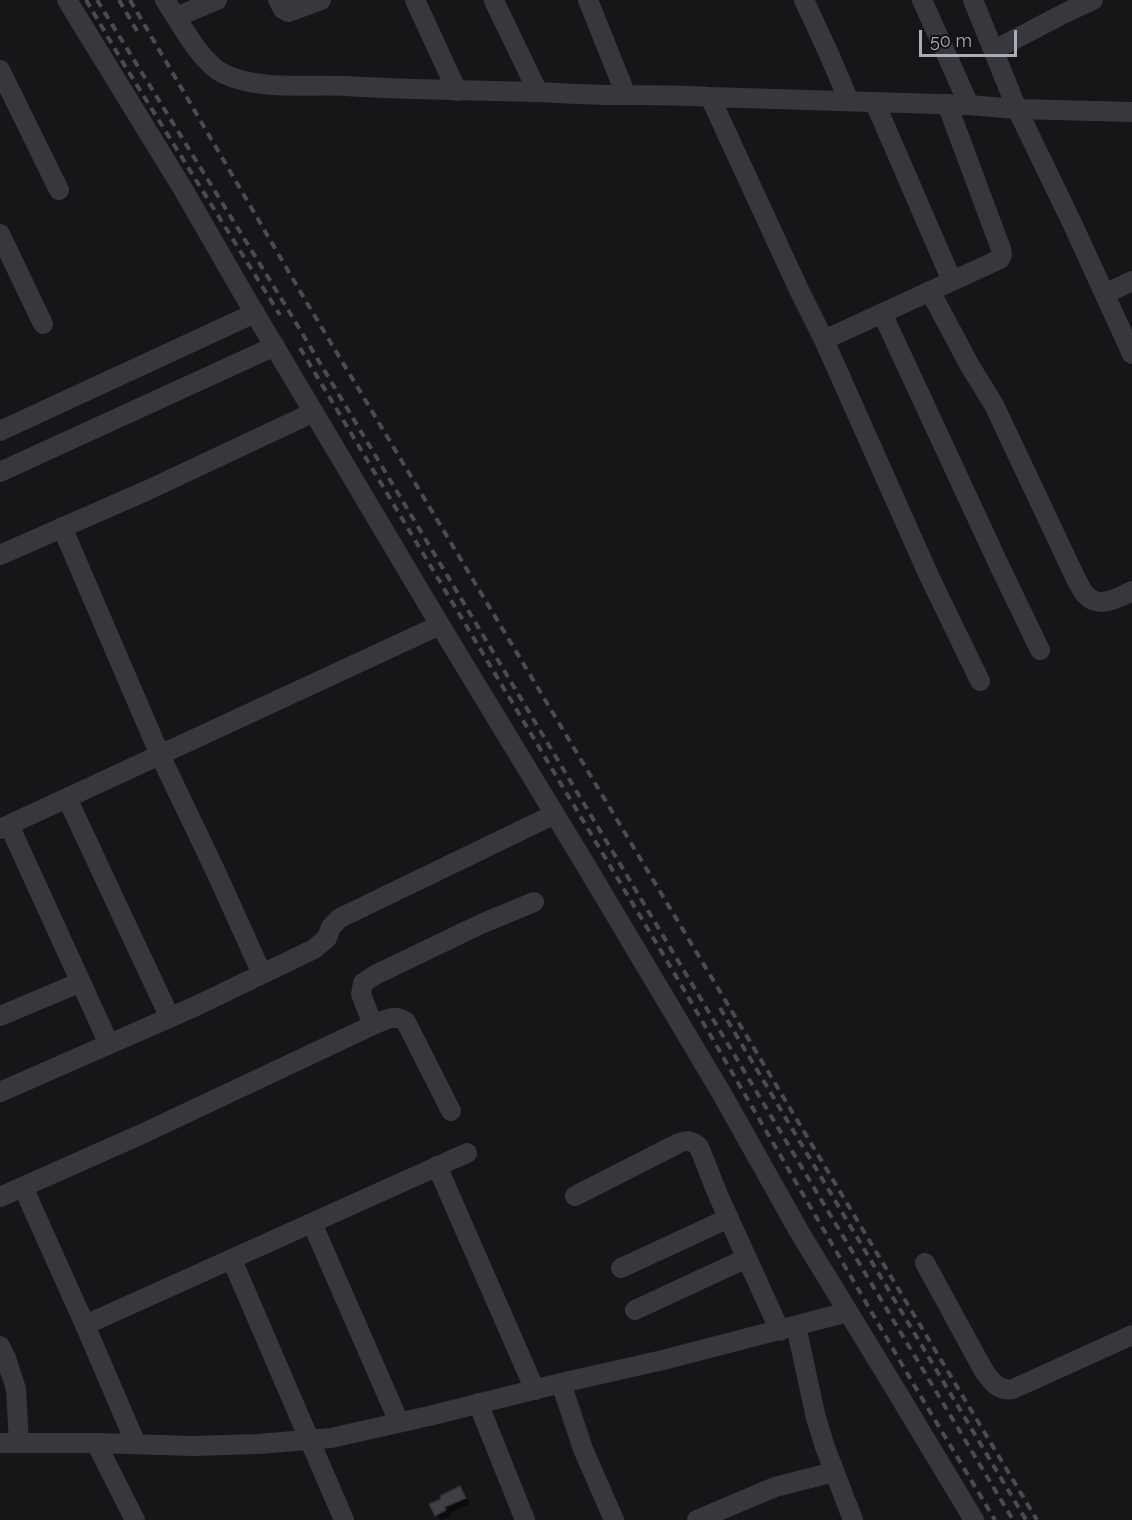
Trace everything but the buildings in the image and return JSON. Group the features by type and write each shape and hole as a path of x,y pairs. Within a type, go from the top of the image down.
{"street":[{"path":"67,0 183,189 440,625 722,1094 800,1233 974,1520"},
{"path":"165,0 198,50 210,64 222,73 239,80 279,85 626,95 675,94 1132,112"},
{"path":"176,16 217,0"},
{"path":"278,0 283,9 288,12 321,0"},
{"path":"415,0 457,91"},
{"path":"588,0 626,95"},
{"path":"804,0 849,101"},
{"path":"921,0 969,105"},
{"path":"973,0 1017,109 1130,343"},
{"path":"994,50 1093,0"},
{"path":"494,1 538,92"},
{"path":"0,70 59,190"},
{"path":"710,97 824,340 930,578 980,681"},
{"path":"875,102 952,281"},
{"path":"824,340 1000,258 1002,254 946,104"},
{"path":"1,237 43,324"},
{"path":"1105,294 1132,281"},
{"path":"930,291 970,366 994,405 1085,595 1095,602 1104,602 1132,591"},
{"path":"0,431 255,313"},
{"path":"882,313 1040,650"},
{"path":"0,472 275,346"},
{"path":"0,555 148,490 314,412"},
{"path":"62,527 160,755 262,974"},
{"path":"110,1044 4,827 440,625"},
{"path":"66,798 170,1018"},
{"path":"0,1092 170,1018 314,949 327,938 335,922 340,918 555,814"},
{"path":"373,1025 361,994 363,983 368,979 481,924 534,902"},
{"path":"0,1016 81,982"},
{"path":"0,1197 144,1133 373,1025 395,1017 406,1022 451,1111"},
{"path":"575,1196 679,1143 690,1141 699,1147 747,1258 788,1328 834,1472 853,1520"},
{"path":"85,1325 467,1153"},
{"path":"437,1166 535,1390"},
{"path":"23,1187 136,1444"},
{"path":"621,1268 729,1218"},
{"path":"312,1223 399,1422"},
{"path":"634,1310 747,1258"},
{"path":"232,1260 310,1440 341,1519"},
{"path":"925,1263 984,1371 990,1380 1002,1389 1013,1389 1132,1335"},
{"path":"0,1346 6,1377 16,1389 9,1443 193,1446 258,1444 331,1438 663,1360 848,1312"},
{"path":"561,1383 583,1449 614,1520"},
{"path":"478,1403 525,1520"},
{"path":"96,1443 135,1520"},
{"path":"697,1520 775,1487 834,1472"}],"railway":[{"path":"86,0 280,315"},
{"path":"97,0 287,308 1013,1520"},
{"path":"119,0 137,31"},
{"path":"130,0 304,298 1037,1520"},
{"path":"300,348 673,971 995,1520"},
{"path":"720,1008 1026,1520"}]}
